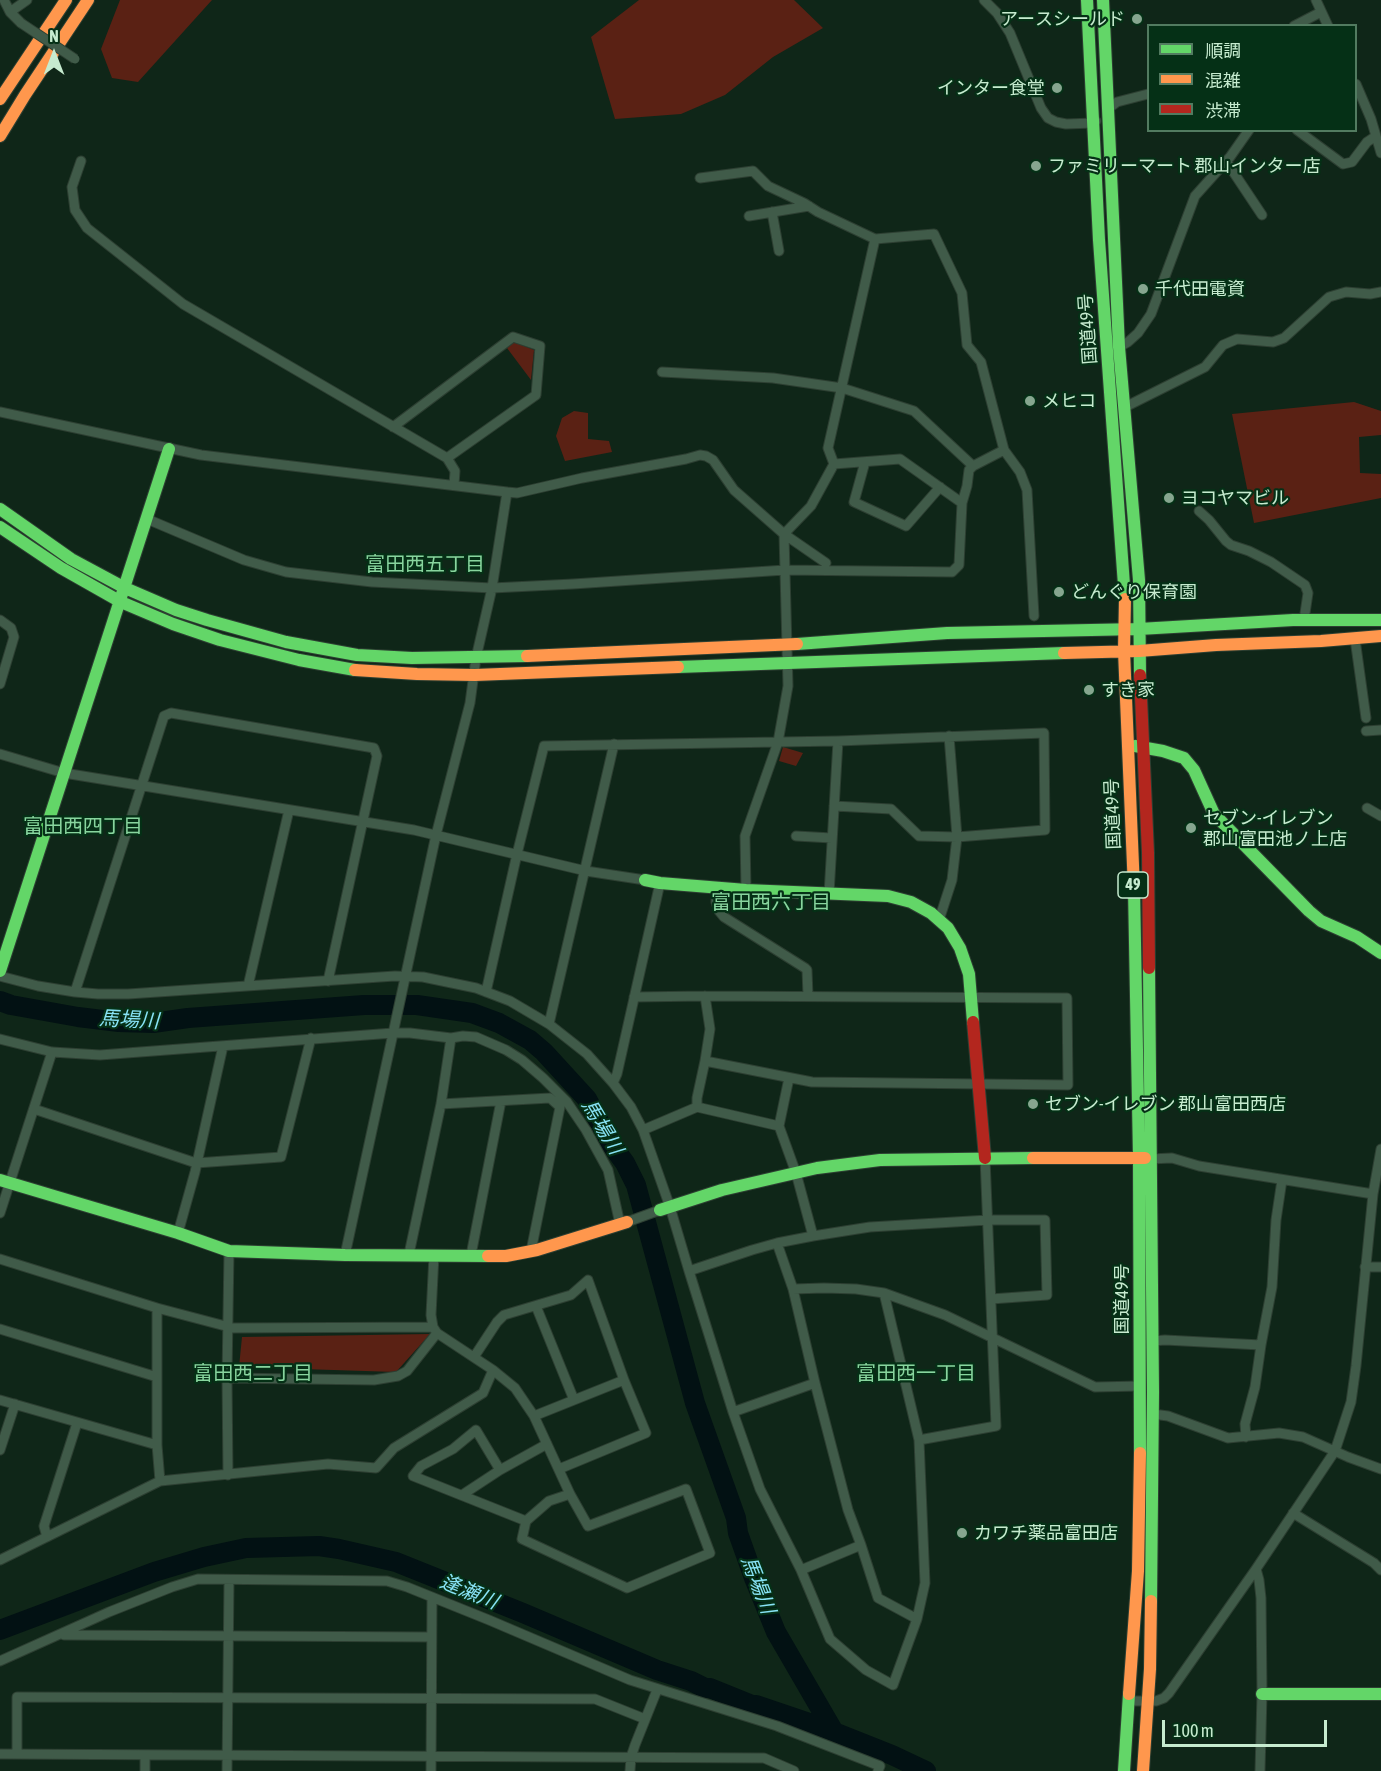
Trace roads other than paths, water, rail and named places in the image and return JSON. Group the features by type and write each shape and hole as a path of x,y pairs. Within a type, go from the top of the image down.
{"main road":[{"path":"0,99 66,0"},
{"path":"0,136 88,0"},
{"name":"国道49号","path":"1087,0 1099,240 1125,594 1124,651 1153,1341 1151,1646 1143,1771"},
{"name":"国道49号","path":"1103,0 1119,347 1139,580 1139,651 1148,853 1138,1570 1124,1771"},
{"path":"0,971 169,449"},
{"path":"0,509 71,559 125,588 176,610 286,642 357,655 476,658 788,645 947,633 1139,629 1304,620 1381,620"},
{"path":"0,527 61,568 121,602 174,624 220,640 299,660 354,670 475,675 551,670 1139,651 1381,636"},
{"path":"1128,746 1163,750 1184,758 1194,770 1214,814 1309,912 1321,921 1381,952"},
{"path":"645,880 746,890 888,896 911,902 931,913 948,928 960,948 969,974 985,1158"},
{"path":"665,1209 722,1190 796,1173 880,1160 1144,1158"},
{"path":"5,1181 178,1233 229,1251 345,1255 506,1256 531,1251 624,1223"},
{"path":"1262,1694 1381,1694"}],"street":[{"path":"4,0 10,12 21,23 75,59"},
{"path":"10,12 27,0"},
{"path":"984,0 998,13 1010,33 1041,108 1048,118 1066,124 1094,123 1117,102 1147,94"},
{"path":"1316,0 1327,24"},
{"path":"1298,24 1321,12"},
{"path":"1357,86 1371,119 1381,153"},
{"path":"1119,347 1138,333 1151,314 1195,196 1248,132"},
{"path":"1300,132 1343,164 1352,162 1367,142 1376,136"},
{"path":"81,161 72,188 75,210 87,228 183,304 447,458 455,471 454,485"},
{"path":"1226,161 1262,215"},
{"path":"700,178 753,171 768,186 874,238 934,234 962,293 967,345 981,362 1004,450 1020,472 1027,490 1034,616"},
{"path":"749,216 809,206"},
{"path":"772,212 778,251"},
{"path":"746,890 745,836 778,742 787,700 788,645 784,534 811,506 834,464 828,448 874,238"},
{"path":"1125,407 1204,367 1223,345 1237,339 1273,342 1284,338 1329,297 1346,292 1370,294 1381,292"},
{"path":"393,427 513,337 540,346 536,395 447,458"},
{"path":"662,372 773,378 842,388 914,411 973,466"},
{"path":"0,412 201,455 517,493 582,478 700,455 706,456 712,460 734,490 784,534 826,563"},
{"path":"147,519 244,560 286,572 372,582 492,588 785,570 952,572 959,565 962,503 969,470 1004,450"},
{"path":"834,464 900,459 962,503"},
{"path":"865,462 854,502 906,525 940,487"},
{"path":"345,1255 436,835 470,703 476,658 492,588 507,492"},
{"path":"1199,511 1231,545 1249,550 1305,585 1308,593 1304,620"},
{"path":"0,620 12,630 14,640 0,684"},
{"path":"1355,639 1366,718"},
{"path":"75,992 164,717 171,713 374,748 377,756 364,822 328,981"},
{"path":"1366,732 1381,730"},
{"path":"486,992 544,746 838,741 1044,733 1045,830 957,837 920,837 891,809 834,806"},
{"path":"939,920 952,880 957,837 949,736"},
{"path":"829,894 838,741"},
{"path":"549,1024 614,744"},
{"path":"0,754 64,773 436,835 586,870 645,880"},
{"path":"1367,808 1381,816"},
{"path":"248,986 289,810"},
{"path":"796,836 832,838"},
{"path":"613,1083 617,1074 660,883"},
{"path":"717,888 716,902 724,917 807,970 808,996"},
{"path":"0,976 75,992 128,994 328,981 447,981 510,1001 549,1024 586,1054 613,1083 631,1107 643,1130 665,1209 689,1272 760,1489 801,1570 830,1639 866,1670 893,1684 917,1619 925,1583 919,1440 884,1293"},
{"path":"697,1107 696,1098 710,1029 705,996"},
{"path":"634,997 1067,998 1068,1085 812,1082 705,1061"},
{"path":"0,1039 52,1052 100,1054 222,1046 394,1028 410,1033 451,1038 463,1035 476,1037 506,1050 537,1072 567,1102 586,1130 608,1170 624,1223 665,1209"},
{"path":"34,1109 196,1163 281,1157 311,1038"},
{"path":"409,1254 441,1104 451,1038"},
{"path":"178,1233 222,1046"},
{"path":"0,1213 5,1181 34,1109 52,1052"},
{"path":"789,1078 779,1126 796,1173 813,1236"},
{"path":"441,1104 550,1098 560,1107 531,1251"},
{"path":"471,1255 501,1101"},
{"path":"643,1130 697,1107 779,1126"},
{"path":"1130,1701 1148,1702 1161,1699 1170,1693 1335,1451 1351,1402 1373,1194 1381,1149"},
{"path":"919,1440 996,1426 985,1158"},
{"path":"1144,1158 1172,1158 1199,1166 1373,1194"},
{"path":"1246,1437 1245,1424 1255,1387 1272,1287 1276,1220 1282,1180"},
{"path":"689,1272 777,1243 870,1227 988,1220 1045,1220 1047,1295 991,1299"},
{"path":"777,1243 793,1289 814,1383 848,1510 878,1598 917,1619"},
{"path":"228,1475 229,1251"},
{"path":"228,1378 374,1380 398,1377 407,1371 435,1330 431,1315 434,1255"},
{"path":"0,1259 158,1308 233,1328 435,1330 515,1388 534,1416 588,1527 686,1489 710,1553 627,1588 522,1539 526,1521 549,1501 570,1494"},
{"path":"1365,1267 1381,1267"},
{"path":"474,1357 504,1315 571,1295 588,1280 646,1433 559,1469"},
{"path":"793,1289 856,1289 884,1293 945,1315 1095,1387 1140,1386"},
{"path":"536,1305 574,1400"},
{"path":"158,1308 160,1482"},
{"path":"0,1329 157,1377"},
{"path":"1153,1341 1261,1345"},
{"path":"0,1560 160,1482 328,1464 376,1468 394,1448 483,1393 493,1370"},
{"path":"534,1416 624,1380"},
{"path":"733,1412 814,1383"},
{"path":"0,1400 158,1445"},
{"path":"0,1450 15,1404"},
{"path":"1153,1414 1168,1416 1228,1438 1279,1433 1303,1437 1381,1469"},
{"path":"47,1538 44,1526 77,1423"},
{"path":"500,1470 476,1430 453,1449 421,1466 413,1476 526,1521"},
{"path":"462,1495 500,1470 547,1444"},
{"path":"1293,1513 1374,1563 1381,1570"},
{"path":"801,1570 861,1545"},
{"path":"1256,1569 1261,1598 1260,1771"},
{"path":"0,1661 172,1587 198,1579 387,1581 432,1597 657,1690 777,1726 880,1766 878,1771"},
{"path":"227,1771 229,1580"},
{"path":"431,1771 432,1597"},
{"path":"58,1635 430,1637"},
{"path":"630,1771 631,1757 657,1690"},
{"path":"17,1754 17,1697 595,1699 645,1719"},
{"path":"0,1754 764,1758 794,1771"},
{"path":"145,1756 145,1771"}],"waterway":[{"name":"馬場川","path":"0,1001 78,1017 153,1023 188,1018 364,1005 417,1005 472,1013 499,1023 530,1040 544,1052 587,1099 636,1185 695,1403 736,1518 738,1533 754,1578 776,1632 834,1732"},
{"name":"逢瀬川","path":"0,1630 154,1572 204,1557 246,1548 319,1546 339,1549 396,1562 657,1670 752,1705 824,1728 926,1771"}],"place":[{"name":"アースシールド","path":"1137,19"},
{"name":"インター食堂","path":"1057,88"},
{"name":"ファミリーマート 郡山インター店","path":"1036,166"},
{"name":"千代田電資","path":"1143,289"},
{"name":"メヒコ","path":"1030,401"},
{"name":"ヨコヤマビル","path":"1169,498"},
{"name":"どんぐり保育園","path":"1059,592"},
{"name":"すき家","path":"1089,690"},
{"name":"セブン-イレブン 郡山富田池ノ上店","path":"1191,828"},
{"name":"セブン-イレブン 郡山富田西店","path":"1033,1104"},
{"name":"カワチ薬品富田店","path":"962,1533"}],"district":[{"name":"富田西五丁目","path":"425,565"},
{"name":"富田西四丁目","path":"83,827"},
{"name":"富田西六丁目","path":"771,903"},
{"name":"富田西二丁目","path":"253,1374"},
{"name":"富田西一丁目","path":"916,1374"}]}
